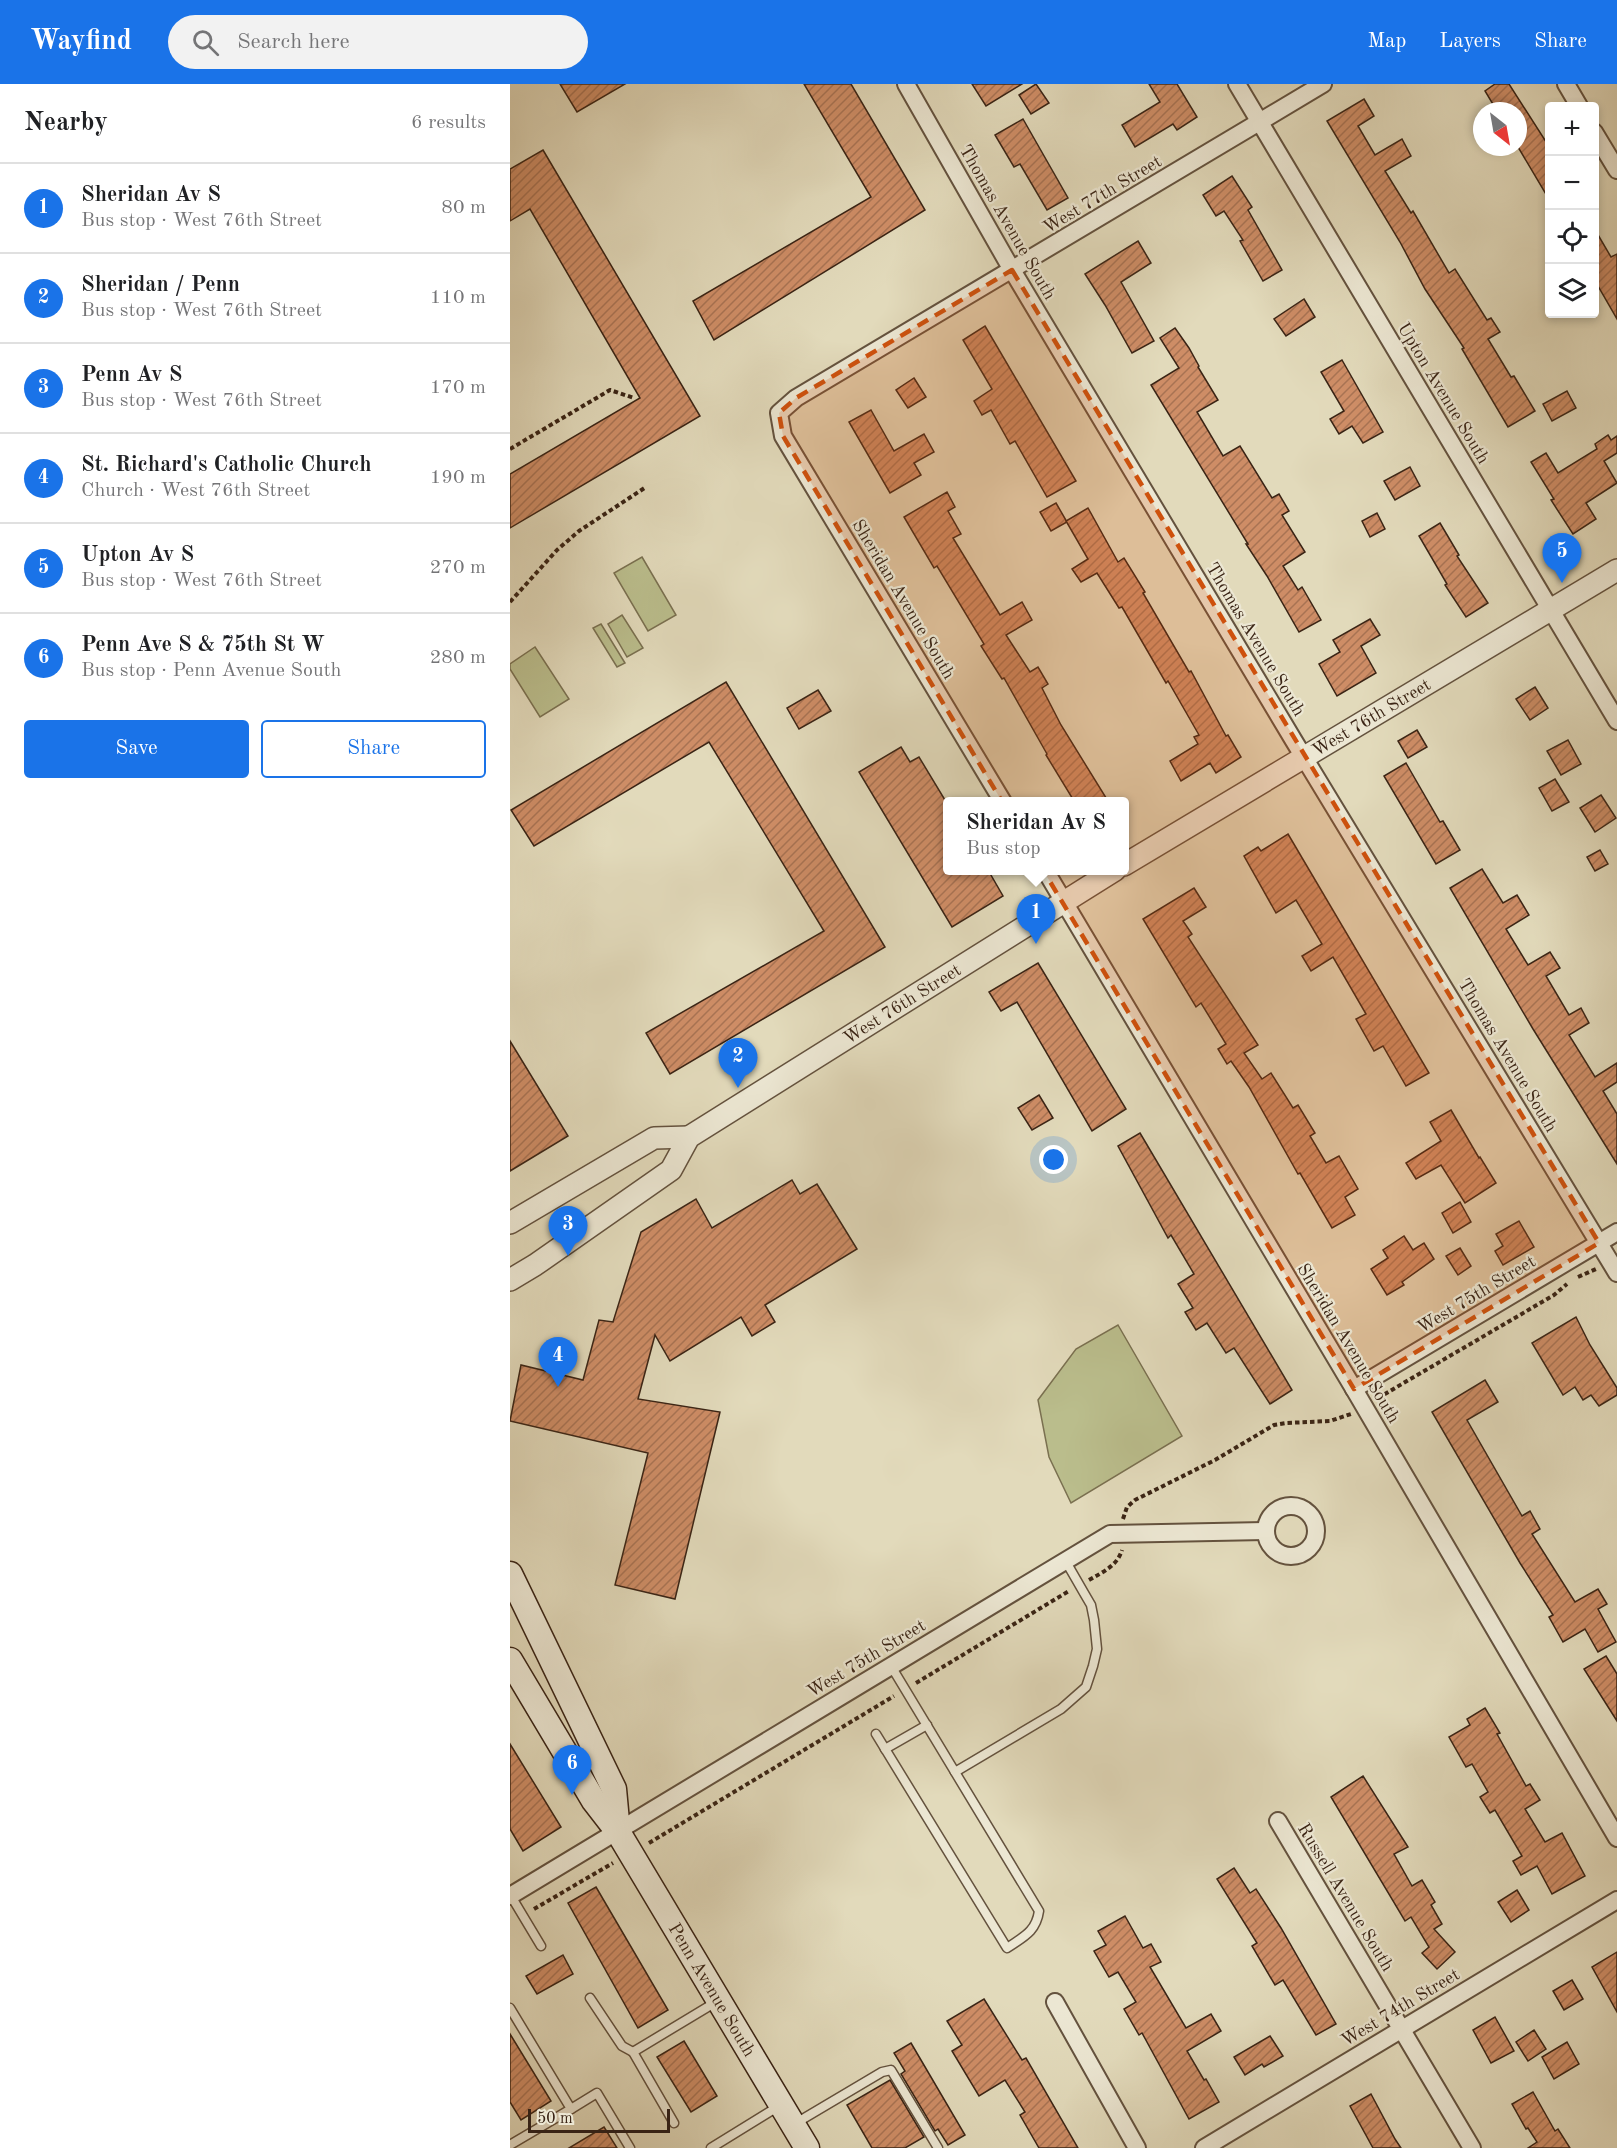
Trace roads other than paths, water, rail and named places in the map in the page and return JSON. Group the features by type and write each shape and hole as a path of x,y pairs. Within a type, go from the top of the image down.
{"main road":[{"name":"Penn Avenue South","path":"510,1574 614,1790 618,1832"},
{"name":"Penn Avenue South","path":"510,1660 594,1801 618,1832 807,2148"}],"street":[{"name":"Thomas Avenue South","path":"906,84 1012,270 1617,1273"},
{"name":"Upton Avenue South","path":"1237,84 1617,721"},
{"name":"West 77th Street","path":"779,413 796,398 1323,84"},
{"path":"1566,84 1577,102"},
{"path":"1599,140 1617,170"},
{"name":"Sheridan Avenue South","path":"779,413 783,436 1001,797"},
{"name":"West 76th Street","path":"1129,863 1617,570"},
{"name":"Sheridan Avenue South","path":"1048,875 1354,1389 1617,1838"},
{"name":"West 76th Street","path":"510,1280 671,1170 689,1137 1107,875"},
{"path":"510,1223 654,1138 689,1137"},
{"name":"West 75th Street","path":"1354,1389 1617,1232"},
{"name":"West 75th Street","path":"513,1893 618,1832 1110,1534 1265,1531"},
{"name":"Russell Avenue South","path":"1278,1821 1472,2148"},
{"name":"West 74th Street","path":"1204,2148 1617,1900"},
{"path":"1055,2002 1137,2148"}],"lane":[{"path":"955,1772 1061,1709 1086,1687 1097,1649 1094,1620 1091,1605 1065,1560"},
{"path":"876,1734 1007,1948 1029,1933 1037,1924 1039,1911 891,1666"},
{"path":"885,1749 927,1725"},
{"path":"513,1893 541,1946"},
{"path":"590,1998 622,2046 633,2052 674,2123"},
{"path":"633,2052 718,2000"},
{"path":"510,2008 571,2109"},
{"path":"711,2148 891,2070 938,2148"},
{"path":"510,2145 597,2093 630,2148"}],"place":[{"name":"Upton Av S","path":"1562,583"},
{"name":"Sheridan Av S","path":"1036,944"},
{"name":"Sheridan / Penn","path":"738,1088"},
{"name":"Penn Av S","path":"568,1256"},
{"name":"St. Richard's Catholic Church","path":"558,1387"},
{"name":"Penn Ave S & 75th St W","path":"572,1795"}]}
